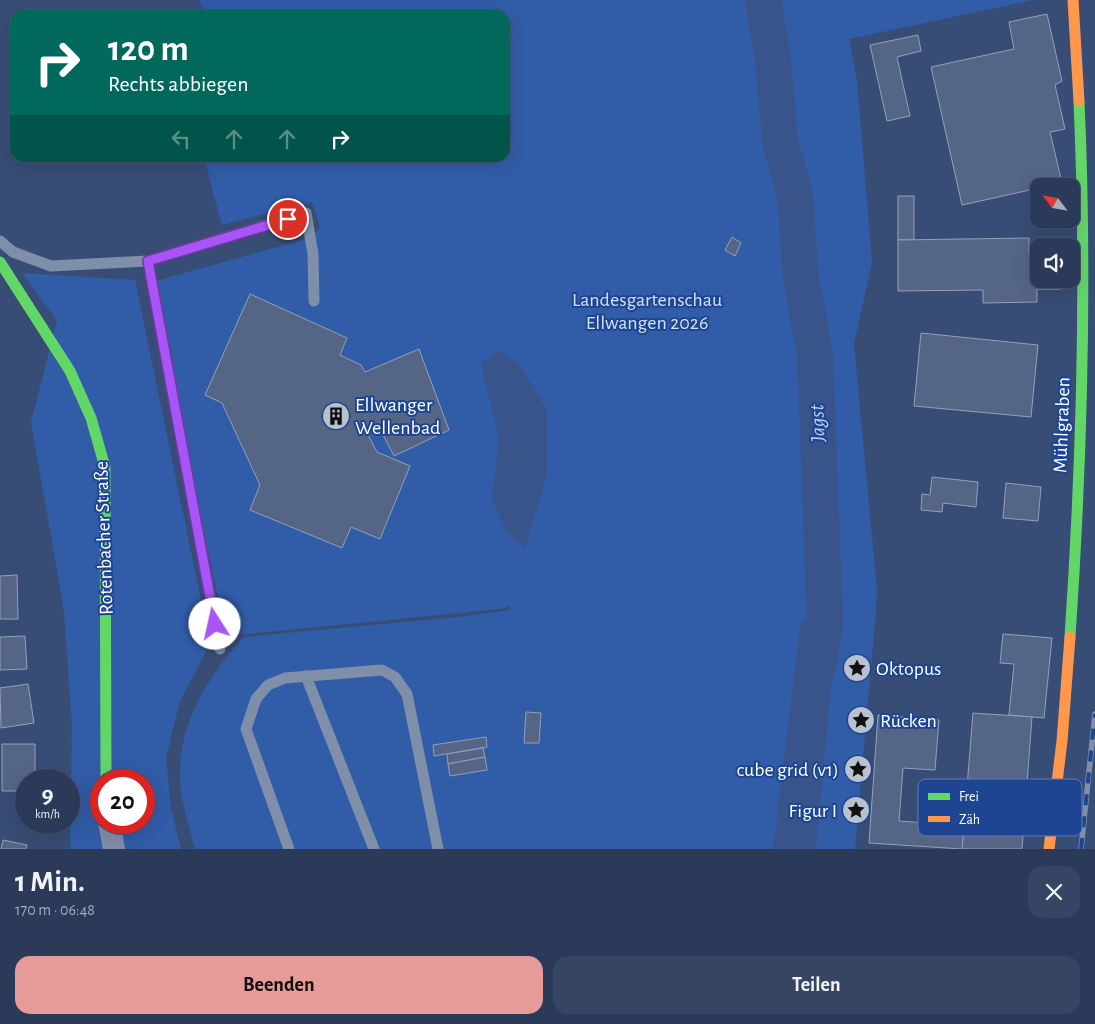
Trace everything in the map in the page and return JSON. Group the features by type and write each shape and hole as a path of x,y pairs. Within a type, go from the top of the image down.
{"street":[{"name":"Mühlgraben","path":"1057,779 1066,698 1075,577 1081,421 1083,235 1080,77 1074,0"},
{"name":"Rotenbacher Straße","path":"0,262 70,371 91,418 105,467 106,769"},
{"path":"111,834 114,849"},
{"name":"Mühlgraben","path":"1049,849 1050,836"}],"lane":[{"path":"0,240 13,252 51,266 148,261 306,213 312,254 314,301"},
{"path":"148,261 220,649"},
{"path":"290,849 246,729 256,699 268,685 285,678 382,670 395,677 407,694 438,849"},
{"path":"306,676 374,849"}],"green space":[{"name":"Landesgartenschau Ellwangen 2026","path":"199,0 1034,0 849,39 857,80 872,263 854,344 877,591 855,849 195,849 185,812 180,783 181,754 185,735 191,717 208,683 243,637 458,617 511,610 509,606 501,609 226,636 152,282 310,238 320,227 312,202 222,225 205,162 510,162 510,10 204,10"},
{"path":"22,273 135,280 210,644 180,701 166,758 171,809 181,849 70,849 70,834 80,834 80,769 71,769 72,726 64,611 31,422 57,321"}],"shaded area":[{"path":"498,350 521,366 547,412 547,474 525,548 508,534 492,500 499,437 481,364"},
{"path":"801,620 837,620 816,849 773,849"}],"building":[{"path":"1047,14 1062,81 1055,85 1065,129 1050,132 1061,178 1030,178 1030,190 962,205 931,67 1014,49 1009,22"},
{"path":"918,35 921,51 897,57 910,116 887,121 870,45"},
{"path":"898,196 914,196 914,240 898,240"},
{"path":"732,237 741,243 735,256 725,250"},
{"path":"1029,238 1030,288 1061,289 1037,289 1037,302 983,303 983,290 898,291 898,240"},
{"name":"Ellwanger Wellenbad","path":"250,294 347,338 340,355 361,365 365,372 419,349 449,430 394,456 380,429 367,433 377,452 410,466 380,539 351,527 342,548 250,510 260,485 222,403 205,395"},
{"path":"921,333 1038,345 1031,417 914,406"},
{"path":"932,477 978,482 976,507 943,503 942,512 921,510 922,494 930,495"},
{"path":"1006,483 1041,487 1038,521 1003,518"},
{"path":"17,575 18,619 0,619 0,576"},
{"path":"1003,634 1052,638 1044,718 1009,715 1014,664 1000,663"},
{"path":"25,636 27,669 0,670 0,637"},
{"path":"28,684 34,723 1,728 0,688"},
{"path":"526,712 541,713 539,743 524,743"},
{"path":"973,713 1032,717 1027,779 968,779"},
{"path":"878,715 939,720 935,770 903,768 899,821 918,822 918,836 963,836 962,849 869,843"},
{"path":"486,737 487,747 434,756 433,745"},
{"path":"2,744 35,744 35,769 15,769 15,791 2,791"},
{"path":"483,748 485,757 448,764 447,754"},
{"path":"485,757 487,770 450,776 448,764"},
{"path":"963,836 1023,836 1022,849 962,849"},
{"path":"3,840 27,845 26,849 1,849"}],"waterway":[{"name":"Jagst","path":"763,0 773,60 780,141 795,194 801,279 815,353 825,623 818,668"}],"railway":[{"path":"1081,849 1095,714"}],"traffic: fast":[{"path":"1070,637 1078,503 1082,369 1083,235 1079,101"},
{"path":"0,262 70,371 91,418 105,467 106,769"}],"traffic: slow":[{"path":"1073,0 1079,101"},
{"path":"1057,779 1070,637"},
{"path":"1049,849 1051,836"}],"place":[{"name":"Ellwanger Wellenbad","path":"336,416"},
{"name":"Oktopus","path":"857,668"},
{"name":"Rücken","path":"861,720"},
{"name":"cube grid (v1)","path":"858,769"},
{"name":"Figur I","path":"856,810"}],"route":[{"path":"215,624 148,261 288,219"}]}
